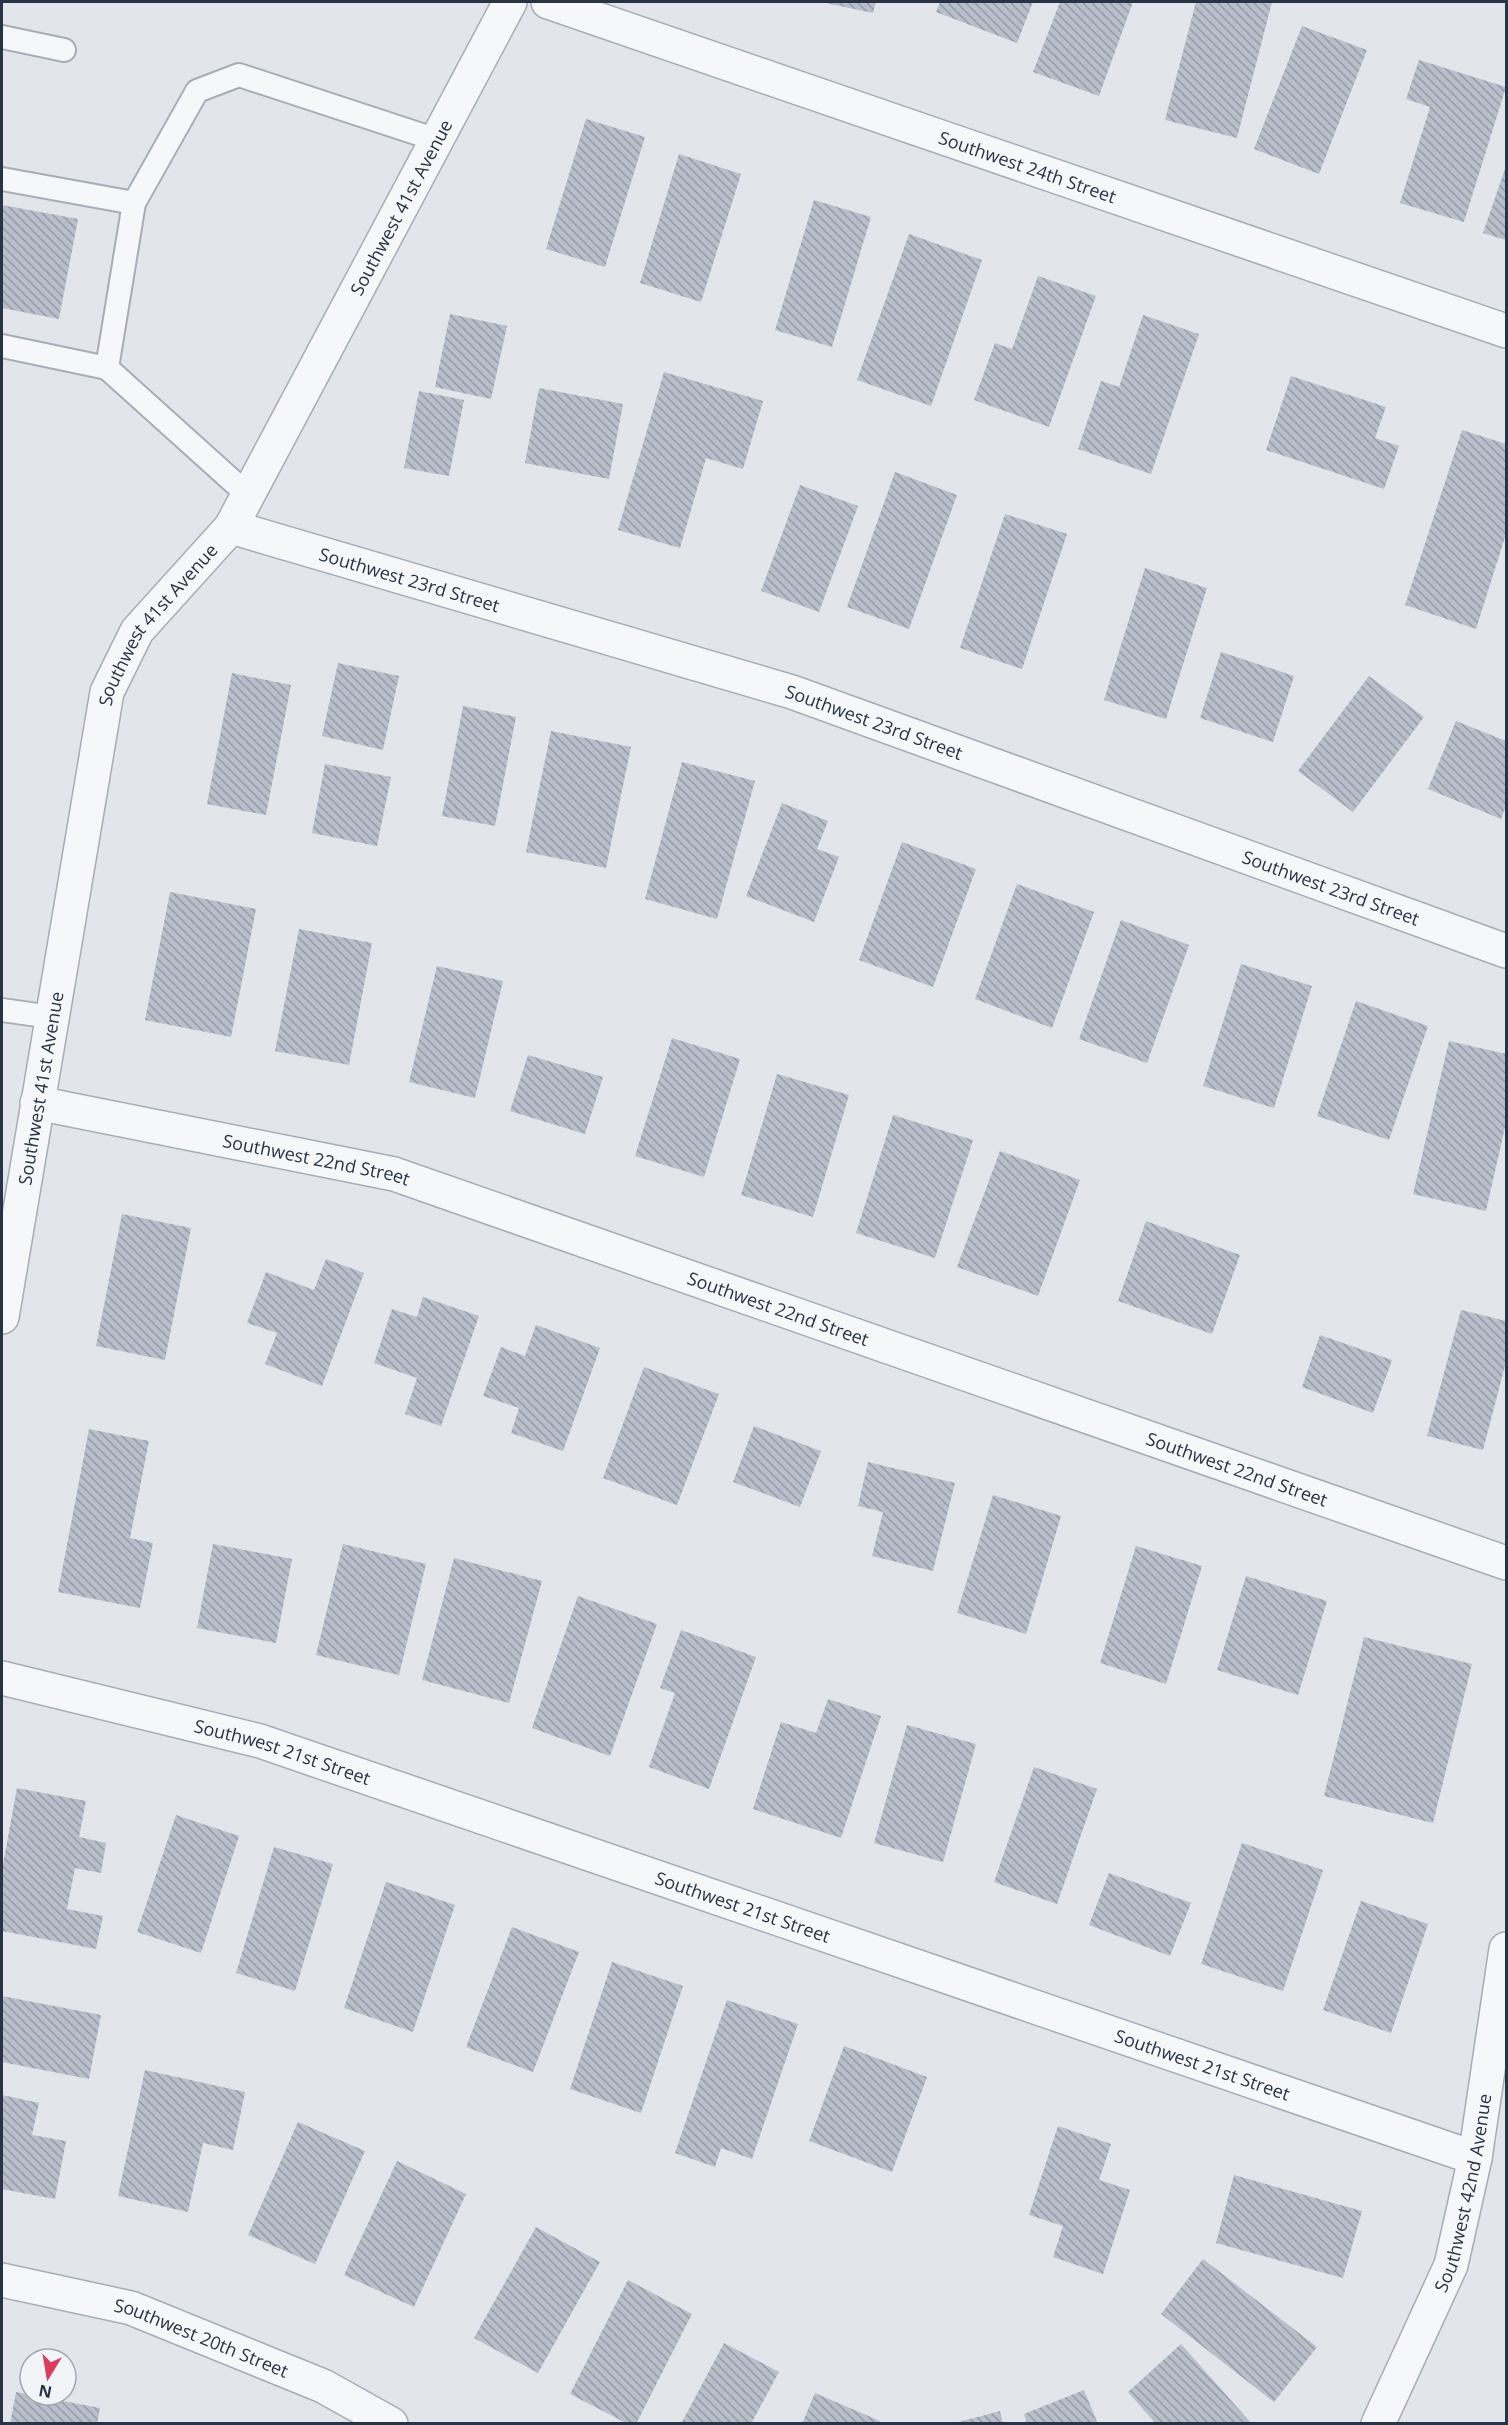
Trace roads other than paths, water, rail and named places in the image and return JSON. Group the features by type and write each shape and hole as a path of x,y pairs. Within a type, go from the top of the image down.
{"street":[{"name":"Southwest 41st Avenue","path":"2,1317 107,692 137,631 231,527 510,2"},
{"name":"Southwest 24th Street","path":"548,2 1506,332"},
{"name":"Southwest 23rd Street","path":"231,527 792,692 1506,951"},
{"name":"Southwest 22nd Street","path":"37,1103 394,1174 1506,1563"},
{"name":"Southwest 21st Street","path":"2,1678 260,1742 1475,2158"},
{"name":"Southwest 42nd Avenue","path":"1378,2424 1451,2265 1475,2158 1506,1949"},
{"name":"Southwest 20th Street","path":"2,2280 131,2308 322,2386 391,2424"}],"lane":[{"path":"2,37 64,50"},
{"path":"107,368 134,203 197,91 239,75 437,140"},
{"path":"2,179 134,203"},
{"path":"2,346 107,368 248,495"},
{"path":"2,1010 52,1017"}]}
